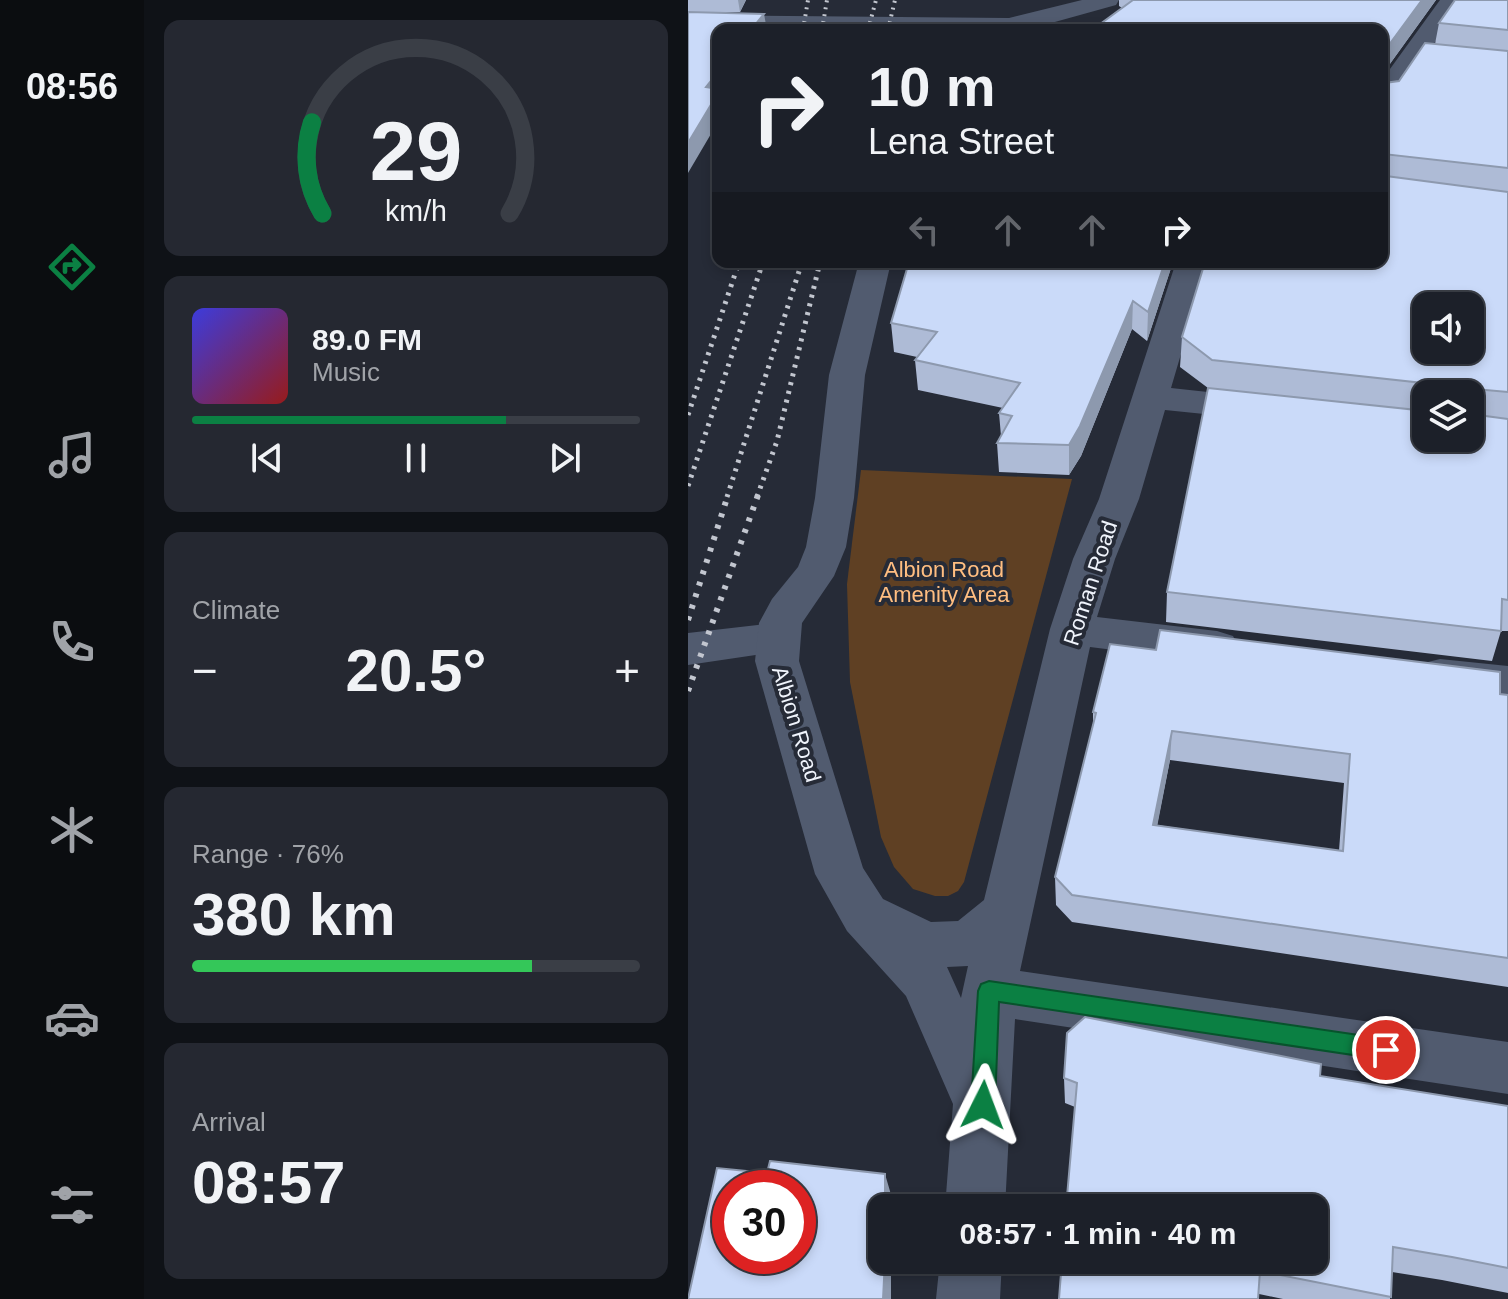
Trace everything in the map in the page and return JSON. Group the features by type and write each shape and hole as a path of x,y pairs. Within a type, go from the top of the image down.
{"street":[{"path":"1018,24 1061,15 1107,0"},
{"path":"1388,91 1452,0"},
{"path":"688,22 788,24"},
{"path":"1414,57 1445,60"},
{"name":"Albion Road","path":"873,268 851,351 826,549 808,581 781,616 775,639 777,661 840,874 865,915 926,980 983,1105"},
{"name":"Roman Road","path":"976,1194 989,991 1072,629 1094,559 1119,499 1190,268"},
{"path":"1150,397 1303,414"},
{"path":"1072,629 1259,652"},
{"path":"688,649 775,639"},
{"path":"1399,670 1508,683"},
{"path":"865,915 927,945 969,943 1009,910"},
{"path":"989,991 1508,1068"},
{"path":"968,1299 970,1274"}],"green space":[{"name":"Albion Road Amenity Area","path":"861,470 1072,479 964,882 958,891 948,896 935,896 913,889 894,867 881,837 850,682 847,584"}],"building":[{"path":"1133,0 1422,0 1388,46 1388,24 1100,24"},
{"path":"1455,0 1508,0 1508,30 1439,23"},
{"path":"688,12 764,14 756,24 712,24 712,80 706,87 712,88 712,103 688,143"},
{"path":"1425,43 1508,51 1508,168 1388,154 1388,82 1399,81"},
{"path":"1388,176 1508,192 1508,392 1484,390 1484,380 1412,382 1212,360 1182,337 1203,268 1388,268"},
{"path":"907,268 1163,268 1148,312 1133,301 1069,445 997,443 1012,416 999,413 1020,383 915,360 937,332 891,323"},
{"path":"1208,388 1412,410 1412,452 1484,452 1484,416 1508,419 1508,600 1502,599 1501,631 1167,592"},
{"path":"1160,630 1500,672 1500,694 1508,695 1508,958 1072,895 1055,877 1110,644 1156,650","holes":["1172,731 1350,754 1343,851 1153,825"]},
{"path":"1085,1017 1321,1064 1320,1076 1508,1106 1508,1268 1393,1247 1391,1297 1275,1274 1328,1274 1328,1194 1067,1194 1077,1083 1064,1078 1067,1033"},
{"path":"770,1161 885,1174 885,1194 868,1194 868,1274 884,1274 883,1299 688,1299 712,1191 712,1274 816,1274 816,1170 768,1170"},
{"path":"1061,1274 1260,1274 1258,1299 1059,1299"}],"railway":[{"path":"804,24 808,0"},
{"path":"823,24 827,0"},
{"path":"870,24 876,0"},
{"path":"889,24 895,0"},
{"path":"688,415 737,268"},
{"path":"688,486 761,268"},
{"path":"727,497 800,268"},
{"path":"757,497 777,441 819,268"},
{"path":"688,620 728,495"},
{"path":"688,691 758,495"}],"route":[{"path":"983,1105 989,991 1386,1050"}]}
